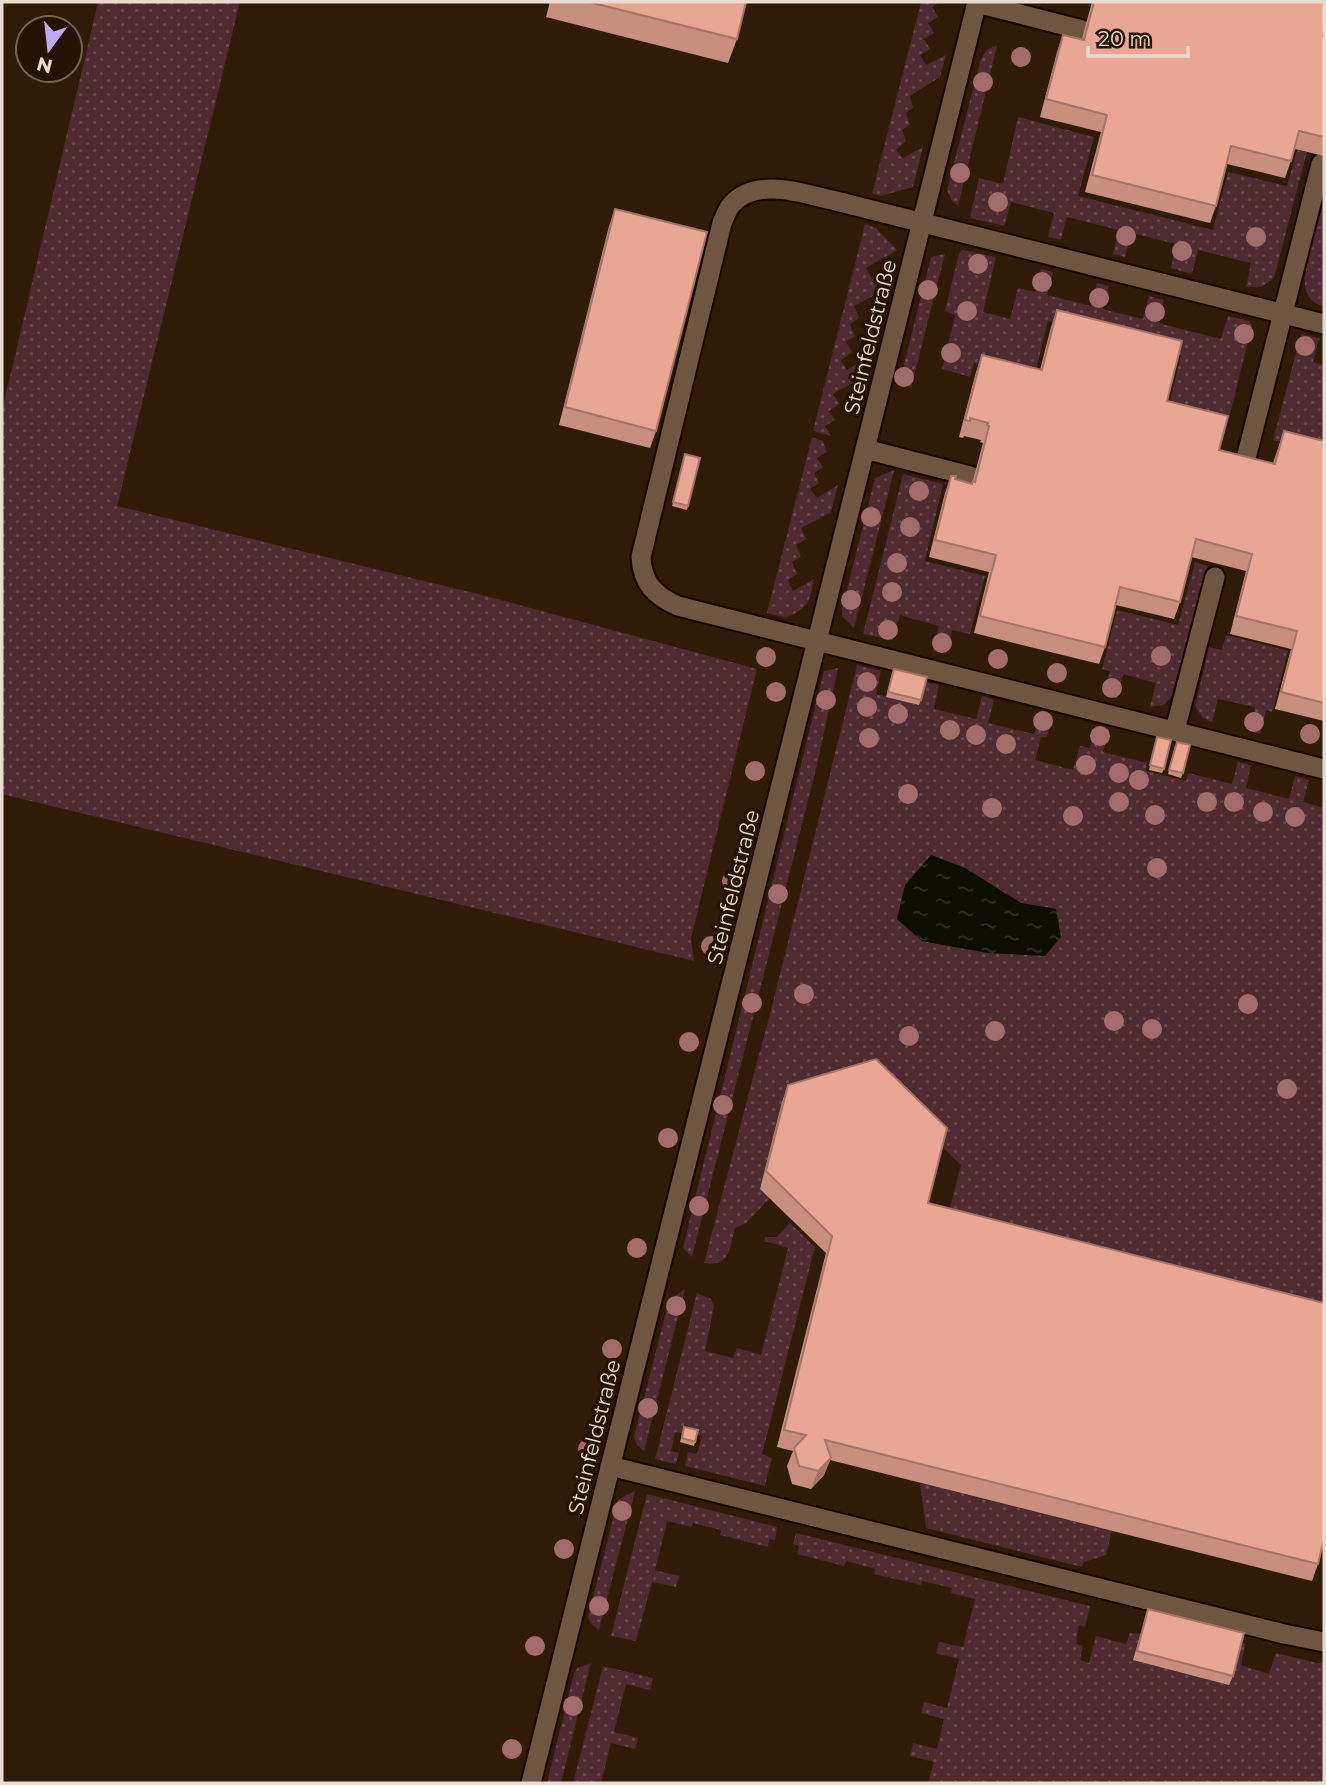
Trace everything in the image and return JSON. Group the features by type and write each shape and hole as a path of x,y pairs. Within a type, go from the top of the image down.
{"street":[{"path":"977,2 1082,30"},
{"name":"Steinfeldstraße","path":"531,1783 977,2"},
{"path":"1242,474 1321,164"},
{"path":"1324,324 922,221 786,190 753,191 739,197 729,206 719,237 641,557 641,573 650,587 660,598 678,606 1324,769"},
{"path":"865,449 970,476"},
{"path":"1175,730 1215,578"},
{"path":"610,1466 1324,1642"}],"shaded area":[{"path":"98,2 240,2 117,506 486,596 757,669 691,938 694,961 2,794 2,411 79,84 84,84 84,62"},
{"path":"921,2 940,2 932,7 938,17 928,23 934,33 924,39 930,49 920,55 926,65 946,55 940,77 910,96 913,108 906,113 910,125 902,130 906,141 896,150 903,158 923,147 913,187 881,196 872,194"},
{"path":"997,46 958,206 952,201 947,190 980,62 986,51"},
{"path":"1018,117 1094,137 1078,196 1213,230 1228,172 1287,186 1297,150 1307,152 1274,278 1261,287 1246,287 1251,263 1198,250 1192,274 1171,268 1176,244 1131,233 1125,257 1113,254 1119,230 1067,217 1061,240 1048,237 1054,213 1011,202 1004,226 970,218 979,178 1003,184"},
{"path":"1324,201 1324,307 1306,292 1305,275"},
{"path":"865,224 876,228 897,250 866,268 872,279 893,267 888,288 854,306 859,318 850,324 855,336 846,342 852,352 841,360 847,370 870,356 865,376 833,394 839,404 829,411 835,420 825,426 831,436 813,431"},
{"path":"962,250 996,257 983,312 1010,319 1018,288 1035,292 1041,269 1053,272 1047,295 1091,306 1097,283 1109,286 1103,309 1143,319 1149,296 1164,300 1158,323 1221,339 1228,316 1249,321 1252,326 1226,429 1167,414 1181,355 1048,321 1034,378 974,363 970,377 942,369 955,315 945,311"},
{"path":"945,254 911,388 900,380 931,257"},
{"path":"1301,334 1319,338 1313,362 1324,365 1324,454 1273,440"},
{"path":"812,437 823,441 827,452 817,458 823,467 814,473 819,483 810,489 817,498 838,485 831,512 801,528 806,539 796,545 801,557 792,562 797,574 788,580 793,591 814,579 807,603 786,618 767,613"},
{"path":"894,470 854,628 842,616 842,610 875,478"},
{"path":"903,474 943,484 925,561 985,576 970,634 952,630 946,654 933,651 939,626 900,615 892,640 863,634"},
{"path":"1195,562 1208,566 1171,698 1163,705 1150,707 1156,683 1123,674 1117,698 1104,695 1110,671 1102,669 1117,610 1178,625"},
{"path":"1226,635 1288,651 1272,712 1266,710 1260,734 1250,731 1255,707 1218,699 1212,722 1203,718 1195,706 1209,647 1222,650"},
{"path":"857,665 881,671 876,694 919,705 925,682 939,685 934,709 976,719 982,696 994,700 988,723 1034,734 1041,712 1053,715 1047,737 1041,737 1035,760 1073,770 1080,746 1090,748 1096,726 1109,729 1103,752 1147,763 1146,771 1186,781 1188,773 1232,784 1238,762 1251,765 1246,788 1289,799 1295,776 1309,780 1303,802 1324,808 1324,1320 946,1224 961,1165 869,1077 770,1198 746,1223 735,1228 727,1255 719,1262 704,1263 772,1006","holes":["965,868 1021,903 1056,909 988,953 922,941 897,919"]},
{"path":"838,668 817,765 692,1257 683,1248 824,671"},
{"path":"790,1223 815,1247 762,1454 772,1458 765,1486 685,1466 688,1452 697,1454 702,1436 683,1431 675,1432 671,1451 679,1453 676,1464 655,1459 697,1293 711,1299 714,1306 705,1351 733,1358 737,1348 761,1355 788,1248 764,1241 765,1237 777,1237"},
{"path":"685,1289 644,1451 637,1445 634,1437 669,1300"},
{"path":"920,1483 1112,1531 1106,1555 1084,1562 1082,1567 926,1528"},
{"path":"635,1491 599,1630 591,1624 588,1617 618,1500"},
{"path":"647,1494 777,1527 775,1540 769,1539 768,1547 720,1535 721,1530 693,1523 691,1527 667,1521 655,1570 679,1576 676,1587 652,1582 636,1641 611,1636"},
{"path":"796,1533 1090,1606 1085,1627 1079,1625 1076,1644 1083,1646 1080,1660 1089,1663 1096,1636 1126,1644 1130,1633 1245,1644 1241,1665 1269,1674 1276,1653 1317,1663 1324,1662 1324,1783 928,1783 934,1762 910,1756 913,1743 937,1749 944,1719 921,1713 924,1702 947,1708 959,1659 936,1653 939,1642 963,1647 975,1599 951,1593 952,1588 922,1581 921,1585 874,1574 875,1569 846,1561 844,1566 797,1554 799,1546 793,1544"},
{"path":"591,1663 561,1783 547,1783 574,1674 577,1668"},
{"path":"603,1666 653,1678 650,1690 626,1684 614,1732 638,1738 635,1749 611,1743 601,1783 573,1783"}],"water":[{"path":"931,855 965,868 1021,903 1056,909 1061,937 1045,956 988,953 922,941 897,919 905,885"}],"building":[{"path":"589,2 746,2 737,39"},
{"path":"1094,2 1324,2 1324,137 1299,131 1291,161 1231,146 1216,206 1092,175 1107,115 1046,99 1063,35 1084,40"},
{"path":"615,209 707,232 656,431 565,407"},
{"path":"1057,310 1182,341 1167,401 1228,416 1219,450 1275,464 1284,431 1324,441 1324,703 1281,692 1297,631 1236,616 1252,554 1196,539 1180,602 1120,587 1105,647 980,616 996,555 935,540 951,476 972,484 975,482 989,426 988,423 970,418 970,421 965,420 982,355 1042,370"},
{"path":"685,454 700,458 688,506 673,502"},
{"path":"894,669 927,677 921,700 888,692"},
{"path":"1157,737 1171,740 1164,769 1150,765"},
{"path":"1177,742 1190,745 1183,773 1169,770"},
{"path":"876,1059 947,1128 928,1203 1324,1303 1324,1539 1318,1564 825,1440 831,1458 818,1471 799,1466 794,1448 806,1435 784,1430 832,1236 766,1171 788,1085"},
{"path":"684,1427 698,1430 695,1442 682,1438"},
{"path":"1148,1609 1244,1633 1233,1676 1137,1651"}]}
